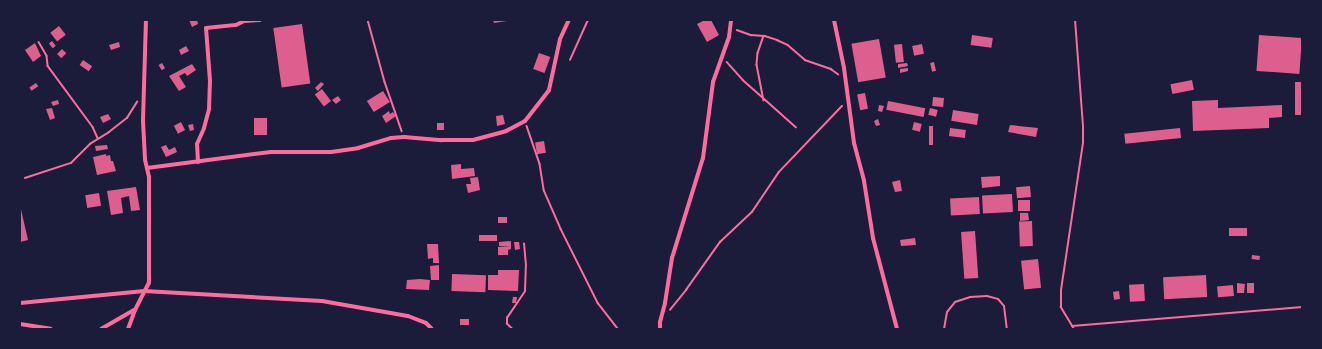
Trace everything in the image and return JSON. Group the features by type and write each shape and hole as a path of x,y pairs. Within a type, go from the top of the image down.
{"street":[{"path":"128,329 135,310 149,283 149,177 143,120 146,20"},
{"path":"198,162 197,144 204,128 209,109 210,81 206,28 236,25 244,21 260,20"},
{"path":"147,168 271,152 331,152 358,148 391,138 404,137 442,140 473,140 506,131 525,121 549,90 560,39 569,20"},
{"path":"660,329 660,317 675,245 684,221 703,158 713,82 722,56 731,20"},
{"path":"834,20 856,150 864,181 873,238 897,329"},
{"path":"20,303 144,291 322,301 408,316 426,323 432,329"},
{"path":"100,329 135,310"},
{"path":"20,324 51,329"}],"lane":[{"path":"1074,329 1061,307 1061,290 1083,142 1075,20"},
{"path":"944,329 947,312 955,302 970,297 987,296 998,299 1004,306 1006,329"},
{"path":"1072,326 1302,307"}],"path":[{"path":"368,20 385,82 404,137"},
{"path":"570,60 588,20"},
{"path":"730,28 751,35 764,36 788,45 805,60 831,69 846,85"},
{"path":"764,36 758,53 757,65 764,100"},
{"path":"39,42 47,56 48,66 93,126 98,138"},
{"path":"722,56 743,80 796,127"},
{"path":"660,317 671,309 720,242 752,212 779,172 848,100"},
{"path":"25,178 71,163 90,144 127,118 137,101"},
{"path":"525,121 540,164 544,190 560,229 598,304 618,329"},
{"path":"512,329 507,324 507,318 525,291 526,266 524,244"}],"building":[{"path":"189,20 197,20 198,24 192,27"},
{"path":"493,20 507,20 507,21 494,23"},
{"path":"705,20 711,20 719,35 707,42 697,24"},
{"path":"302,24 310,83 282,87 273,28"},
{"path":"59,26 66,35 57,41 50,33"},
{"path":"972,35 993,38 991,48 971,45"},
{"path":"1259,35 1302,38 1299,74 1256,71"},
{"path":"879,39 886,77 858,82 851,44"},
{"path":"52,41 56,46 53,48 49,44"},
{"path":"119,42 120,47 111,50 109,45"},
{"path":"35,43 41,56 33,62 25,50"},
{"path":"902,44 904,62 896,63 894,45"},
{"path":"922,44 924,54 914,56 912,46"},
{"path":"186,46 189,51 181,55 179,50"},
{"path":"62,49 66,53 61,58 57,54"},
{"path":"539,53 550,57 544,73 533,69"},
{"path":"83,60 92,66 89,71 80,65"},
{"path":"934,62 936,71 932,72 930,63"},
{"path":"162,63 165,68 162,70 159,65"},
{"path":"907,63 908,66 898,68 898,64"},
{"path":"192,64 196,70 187,76 185,73 179,76 186,87 179,91 169,76"},
{"path":"908,68 908,71 900,73 900,69"},
{"path":"1192,80 1194,90 1172,94 1170,84"},
{"path":"321,82 324,84 318,91 315,88"},
{"path":"1295,82 1302,82 1302,115 1295,115"},
{"path":"36,83 38,86 32,91 29,87"},
{"path":"322,89 331,101 324,106 315,94"},
{"path":"383,91 390,102 374,112 367,101"},
{"path":"865,93 868,109 860,110 857,95"},
{"path":"338,96 341,100 336,104 332,100"},
{"path":"933,97 944,98 943,107 932,106"},
{"path":"58,100 59,104 53,106 51,102"},
{"path":"1218,100 1218,108 1282,105 1282,117 1269,118 1269,128 1193,131 1192,101"},
{"path":"888,101 925,108 924,117 886,110"},
{"path":"879,105 884,106 882,112 878,111"},
{"path":"52,108 55,118 50,120 46,109"},
{"path":"930,108 938,110 936,117 928,115"},
{"path":"953,110 979,114 977,125 951,121"},
{"path":"389,111 390,114 393,112 396,116 386,123 382,116"},
{"path":"108,114 111,119 103,123 100,117"},
{"path":"503,115 505,124 497,126 496,116"},
{"path":"254,118 267,118 267,135 254,135"},
{"path":"878,119 880,125 876,126 874,121"},
{"path":"181,122 185,130 178,134 174,126"},
{"path":"914,122 922,124 920,132 912,130"},
{"path":"437,123 444,123 444,130 437,130"},
{"path":"193,124 194,130 190,131 188,125"},
{"path":"1010,125 1038,128 1036,137 1008,132"},
{"path":"929,126 933,126 933,145 929,145"},
{"path":"950,128 966,130 965,138 949,136"},
{"path":"1180,128 1181,138 1125,144 1124,134"},
{"path":"544,141 546,153 537,154 535,142"},
{"path":"107,145 108,149 96,151 95,146"},
{"path":"166,145 169,150 175,147 177,152 166,157 161,147"},
{"path":"106,154 106,156 110,155 116,171 97,175 93,157"},
{"path":"461,164 461,169 474,168 475,176 452,179 451,165"},
{"path":"1000,176 1000,186 982,188 981,177"},
{"path":"478,177 480,190 468,193 466,184 471,184 470,178"},
{"path":"900,180 902,191 895,192 892,182"},
{"path":"1030,186 1031,197 1017,198 1016,187"},
{"path":"136,187 140,210 131,211 129,196 121,198 123,213 111,215 107,191"},
{"path":"99,193 101,206 87,208 85,195"},
{"path":"1012,194 1013,212 983,214 982,196"},
{"path":"979,197 980,214 951,215 950,199"},
{"path":"1018,200 1030,200 1030,211 1018,211"},
{"path":"20,205 28,240 20,242"},
{"path":"1020,213 1028,213 1029,220 1020,221"},
{"path":"498,217 507,217 507,223 498,223"},
{"path":"1019,221 1032,221 1033,246 1020,246"},
{"path":"1229,228 1247,228 1247,236 1229,236"},
{"path":"975,231 978,278 964,279 961,232"},
{"path":"479,235 497,235 497,241 479,241"},
{"path":"915,238 916,245 901,246 900,240"},
{"path":"511,241 511,246 499,246 499,242"},
{"path":"514,242 519,242 520,249 515,250"},
{"path":"427,244 438,244 439,263 433,263 433,258 428,259"},
{"path":"511,246 511,249 508,250 508,255 498,255 498,247"},
{"path":"1252,255 1260,256 1259,260 1252,259"},
{"path":"1038,259 1041,288 1024,290 1021,261"},
{"path":"439,265 439,280 431,280 430,266"},
{"path":"498,270 519,270 518,291 488,290 488,275 498,275"},
{"path":"452,274 486,275 485,292 451,291"},
{"path":"1206,275 1207,297 1164,299 1163,277"},
{"path":"407,280 430,280 429,290 406,289"},
{"path":"1237,283 1245,284 1244,293 1237,293"},
{"path":"1247,283 1254,283 1254,293 1247,293"},
{"path":"1144,284 1145,301 1130,302 1129,285"},
{"path":"1233,285 1234,296 1218,297 1217,286"},
{"path":"1119,291 1120,299 1114,300 1113,292"},
{"path":"513,297 517,297 516,303 512,303"},
{"path":"460,319 469,319 469,325 460,325"}]}
